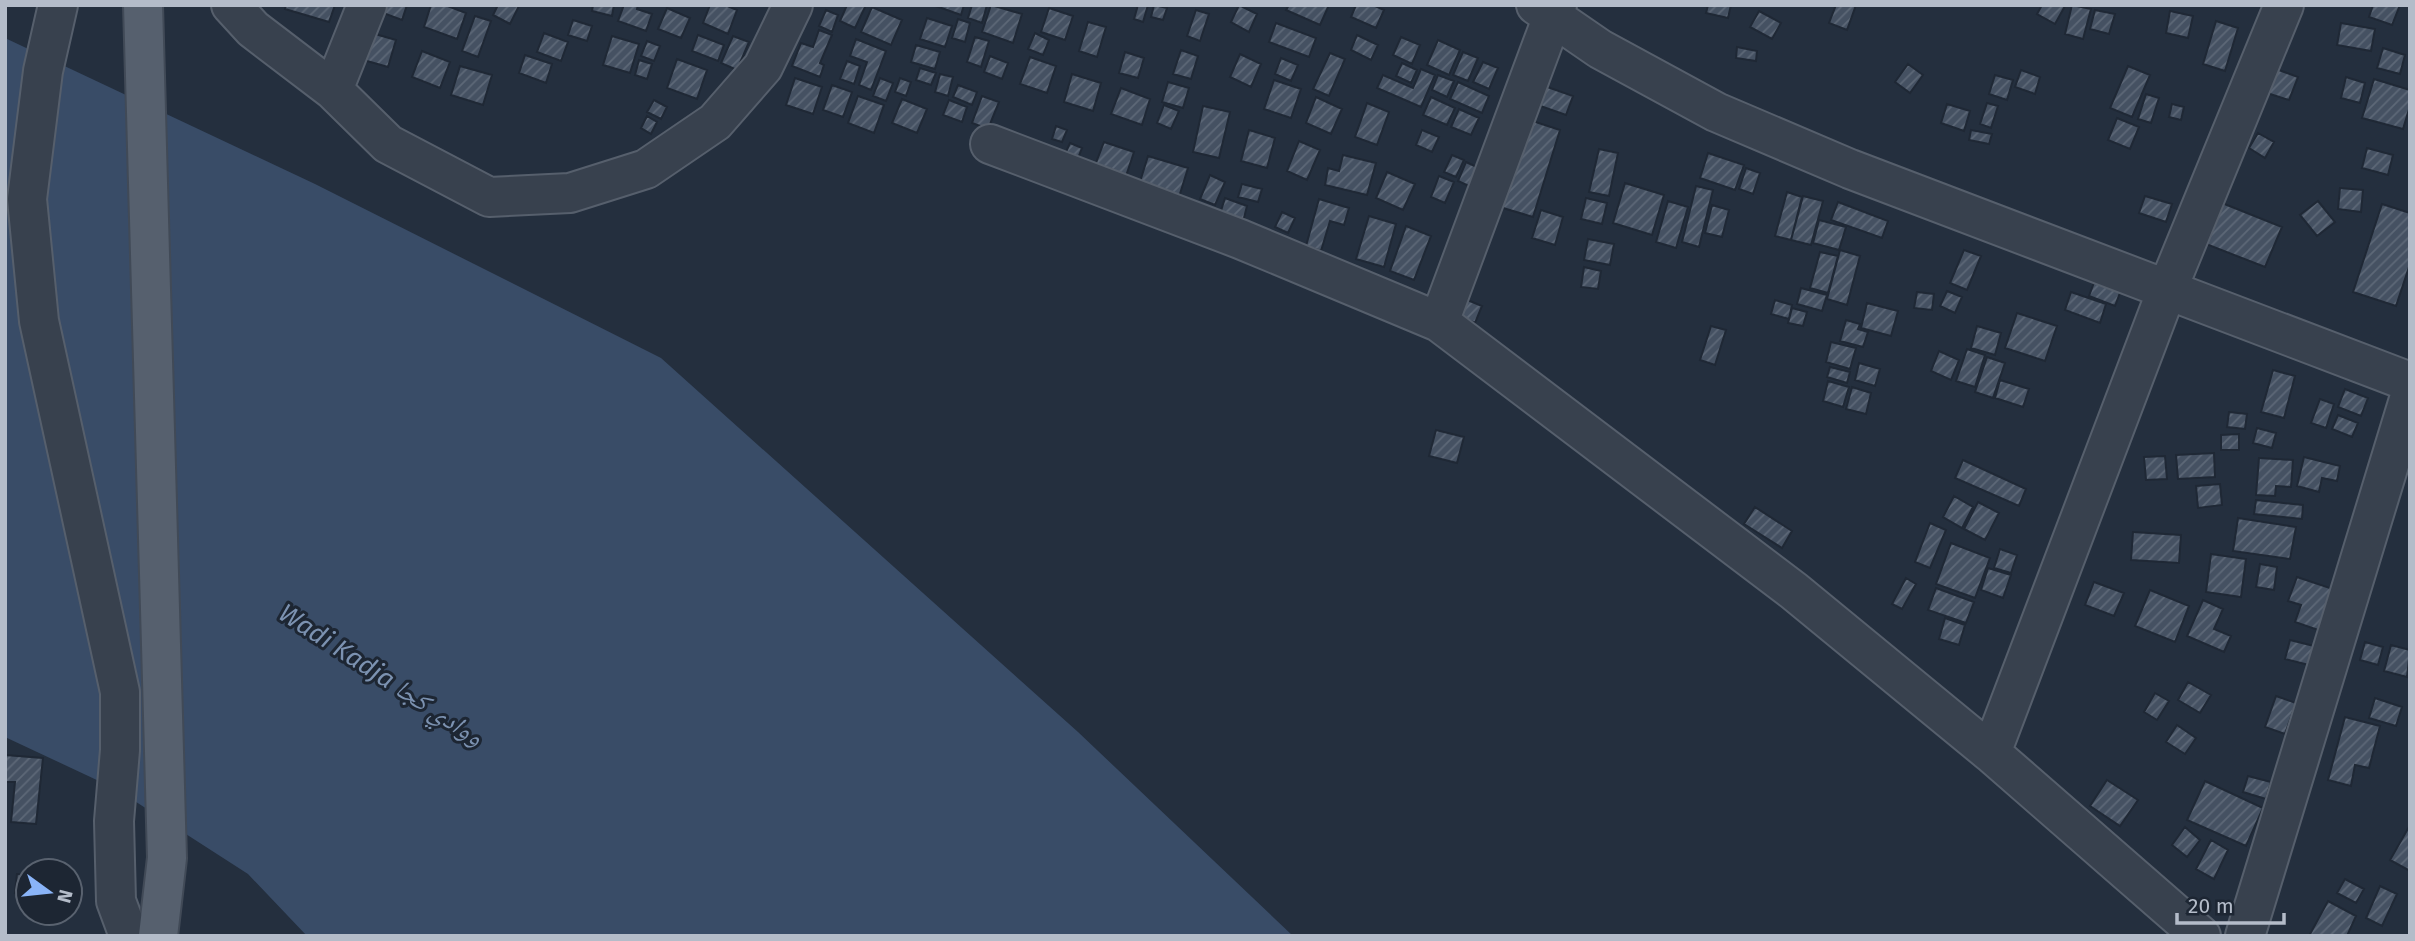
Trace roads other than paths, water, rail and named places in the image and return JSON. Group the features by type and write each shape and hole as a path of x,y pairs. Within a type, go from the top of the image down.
{"main road":[{"path":"143,5 167,858 158,936"}],"street":[{"path":"58,5 43,71 27,199 39,321 120,692 120,750 114,821 116,901 129,936"},
{"path":"231,5 253,29 332,90 388,144 489,197 570,193 646,169 715,122 763,67 793,5"},
{"path":"332,90 367,5"},
{"path":"1991,753 2167,290 2284,5"},
{"path":"1439,322 1549,9 1600,49 1716,112 1850,169 2410,382"},
{"path":"990,144 1240,239 1439,322 1794,591 1991,753 2201,936"},
{"path":"2245,936 2410,396"}],"water":[{"name":"Wadi Kadja ووادي كجا","path":"5,38 315,184 661,358 1078,732 1293,936 307,936 248,874 116,789 5,737"}]}
